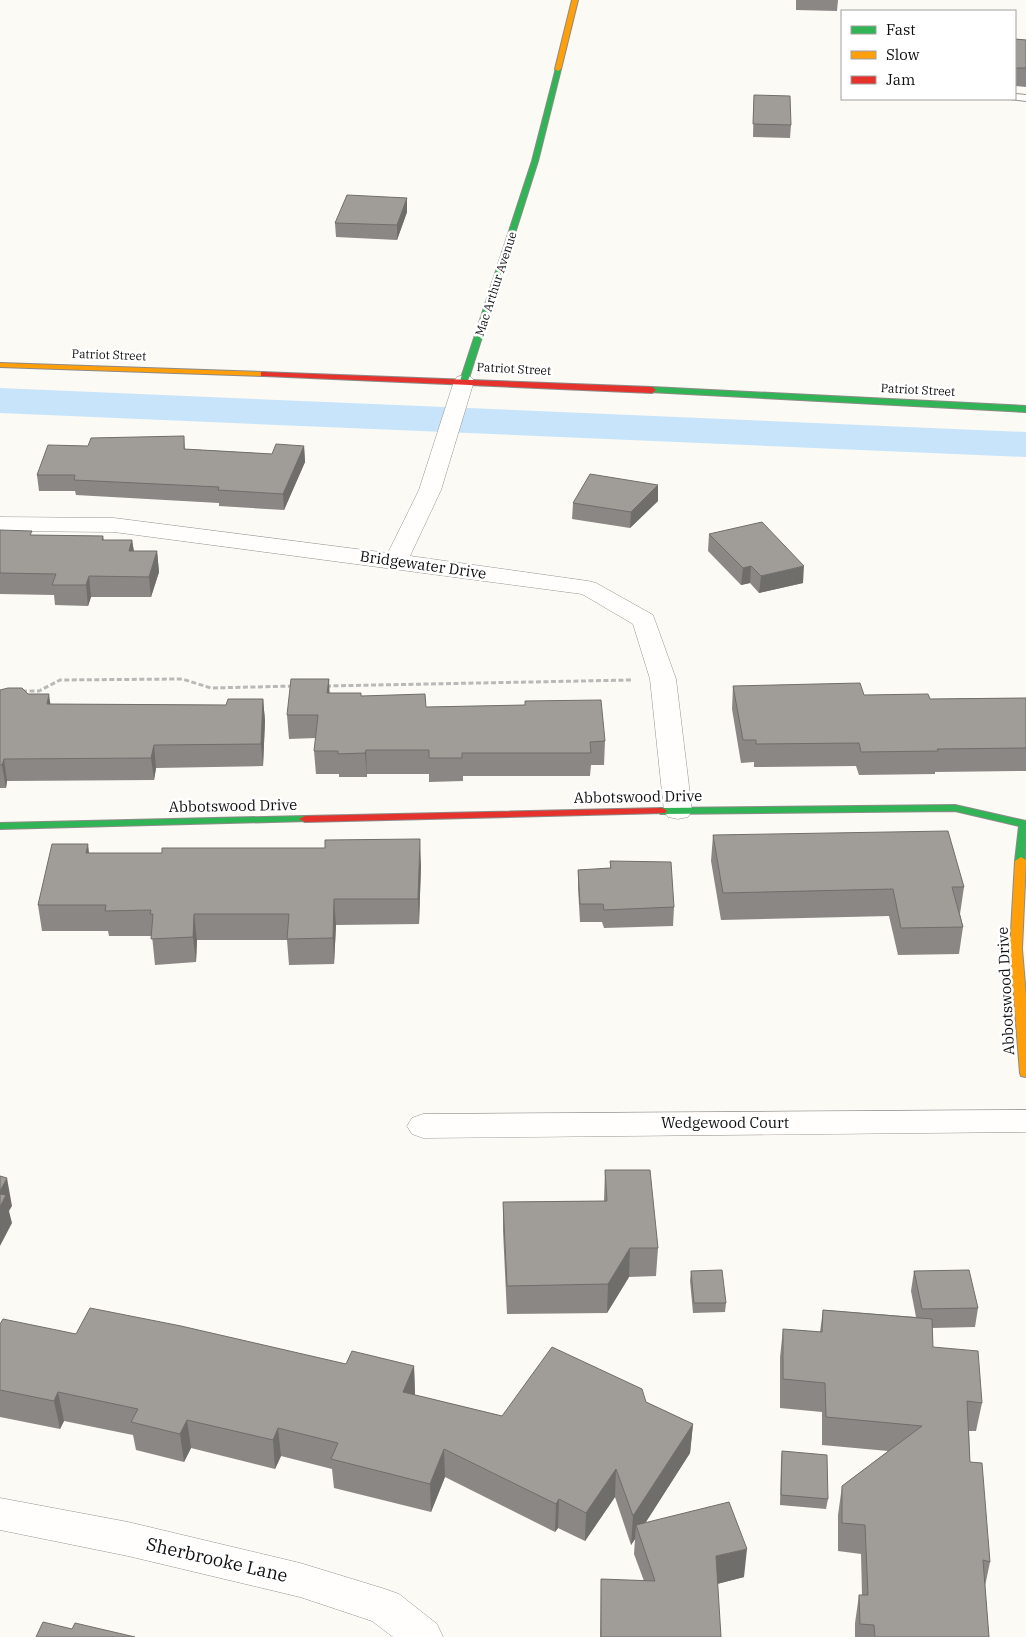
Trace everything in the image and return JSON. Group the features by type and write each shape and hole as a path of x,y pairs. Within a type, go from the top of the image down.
{"street":[{"name":"Mac Arthur Avenue","path":"396,560 430,490 446,442 457,401 535,161 575,0"},
{"name":"Patriot Street","path":"0,365 464,381 1026,409"},
{"name":"Bridgewater Drive","path":"0,524 114,525 396,560 588,588 644,620 663,679 678,811"},
{"name":"Abbotswood Drive","path":"0,826 678,811 955,808 1025,824 1018,887 1016,948 1026,1073"},
{"name":"Wedgewood Court","path":"424,1126 1026,1121"},
{"name":"Sherbrooke Lane","path":"0,1514 128,1539 300,1580 385,1606 423,1637"}],"path":[{"path":"19,691 39,691 60,680 182,679 211,688 300,686"},
{"path":"319,686 663,679"}],"water":[{"path":"0,388 1026,432 1026,457 0,413"}],"building":[{"path":"1016,39 1026,40 1026,68 1016,68"},
{"path":"754,95 790,96 791,125 753,124"},
{"path":"347,195 407,198 397,225 335,223"},
{"path":"184,436 184,449 272,454 276,444 304,446 283,494 218,490 219,487 74,480 75,475 37,475 48,445 88,446 91,438"},
{"path":"590,474 658,485 631,512 573,503"},
{"path":"762,522 804,566 761,576 751,566 743,568 709,534"},
{"path":"0,530 32,531 30,535 103,536 102,540 132,540 129,551 157,551 149,577 89,576 86,585 52,585 56,574 0,573"},
{"path":"291,679 329,679 327,693 361,693 361,696 425,694 426,707 525,705 525,701 601,700 605,741 590,742 591,753 462,753 462,758 429,758 429,750 366,750 365,753 338,754 338,751 314,751 318,715 287,715"},
{"path":"860,683 864,695 928,694 930,699 1026,698 1026,748 861,752 859,743 756,744 756,740 743,740 733,686"},
{"path":"22,688 28,694 49,694 47,704 226,705 228,699 263,699 261,744 154,745 151,758 4,759 2,765 0,765 0,690"},
{"path":"948,831 964,887 952,887 963,927 901,928 893,889 723,893 713,835"},
{"path":"420,839 418,899 334,899 333,938 287,939 289,914 194,914 193,937 151,939 153,914 150,914 151,910 105,911 106,905 38,905 52,844 88,844 86,853 162,853 162,848 325,848 325,840"},
{"path":"610,861 671,862 674,907 604,910 603,904 580,904 578,870 611,868"},
{"path":"605,1170 650,1170 658,1248 630,1248 608,1284 507,1286 503,1202 607,1201"},
{"path":"0,1176 7,1178 0,1191"},
{"path":"0,1194 6,1195 0,1207"},
{"path":"722,1270 726,1303 694,1303 691,1271"},
{"path":"969,1270 978,1308 922,1309 914,1271"},
{"path":"90,1308 181,1326 346,1364 352,1351 414,1366 403,1392 502,1416 552,1347 642,1389 646,1402 693,1424 633,1516 616,1469 586,1513 559,1499 556,1504 444,1449 430,1484 331,1459 338,1443 278,1428 273,1440 187,1420 180,1434 131,1422 138,1409 58,1392 54,1401 0,1390 0,1324 3,1319 76,1334"},
{"path":"823,1310 932,1319 933,1347 978,1351 982,1403 967,1401 970,1462 982,1463 990,1562 983,1560 989,1637 875,1637 874,1625 860,1624 859,1595 868,1595 865,1525 842,1523 842,1486 922,1426 826,1417 825,1383 783,1379 783,1329 822,1332"},
{"path":"782,1451 827,1455 828,1499 781,1495"},
{"path":"729,1502 747,1549 716,1556 721,1637 601,1637 601,1579 655,1581 636,1525"},
{"path":"43,1622 72,1629 75,1623 135,1637 36,1637"}],"traffic: fast":[{"path":"464,381 535,161 558,69"},
{"path":"652,390 1026,409"},
{"path":"661,811 955,808 1025,824 1021,861"},
{"path":"0,826 305,819"}],"traffic: slow":[{"path":"558,69 575,0"},
{"path":"0,365 264,374"},
{"path":"1021,861 1016,949 1026,1073"}],"traffic: jam":[{"path":"264,374 652,390"},
{"path":"305,819 661,811"}]}
